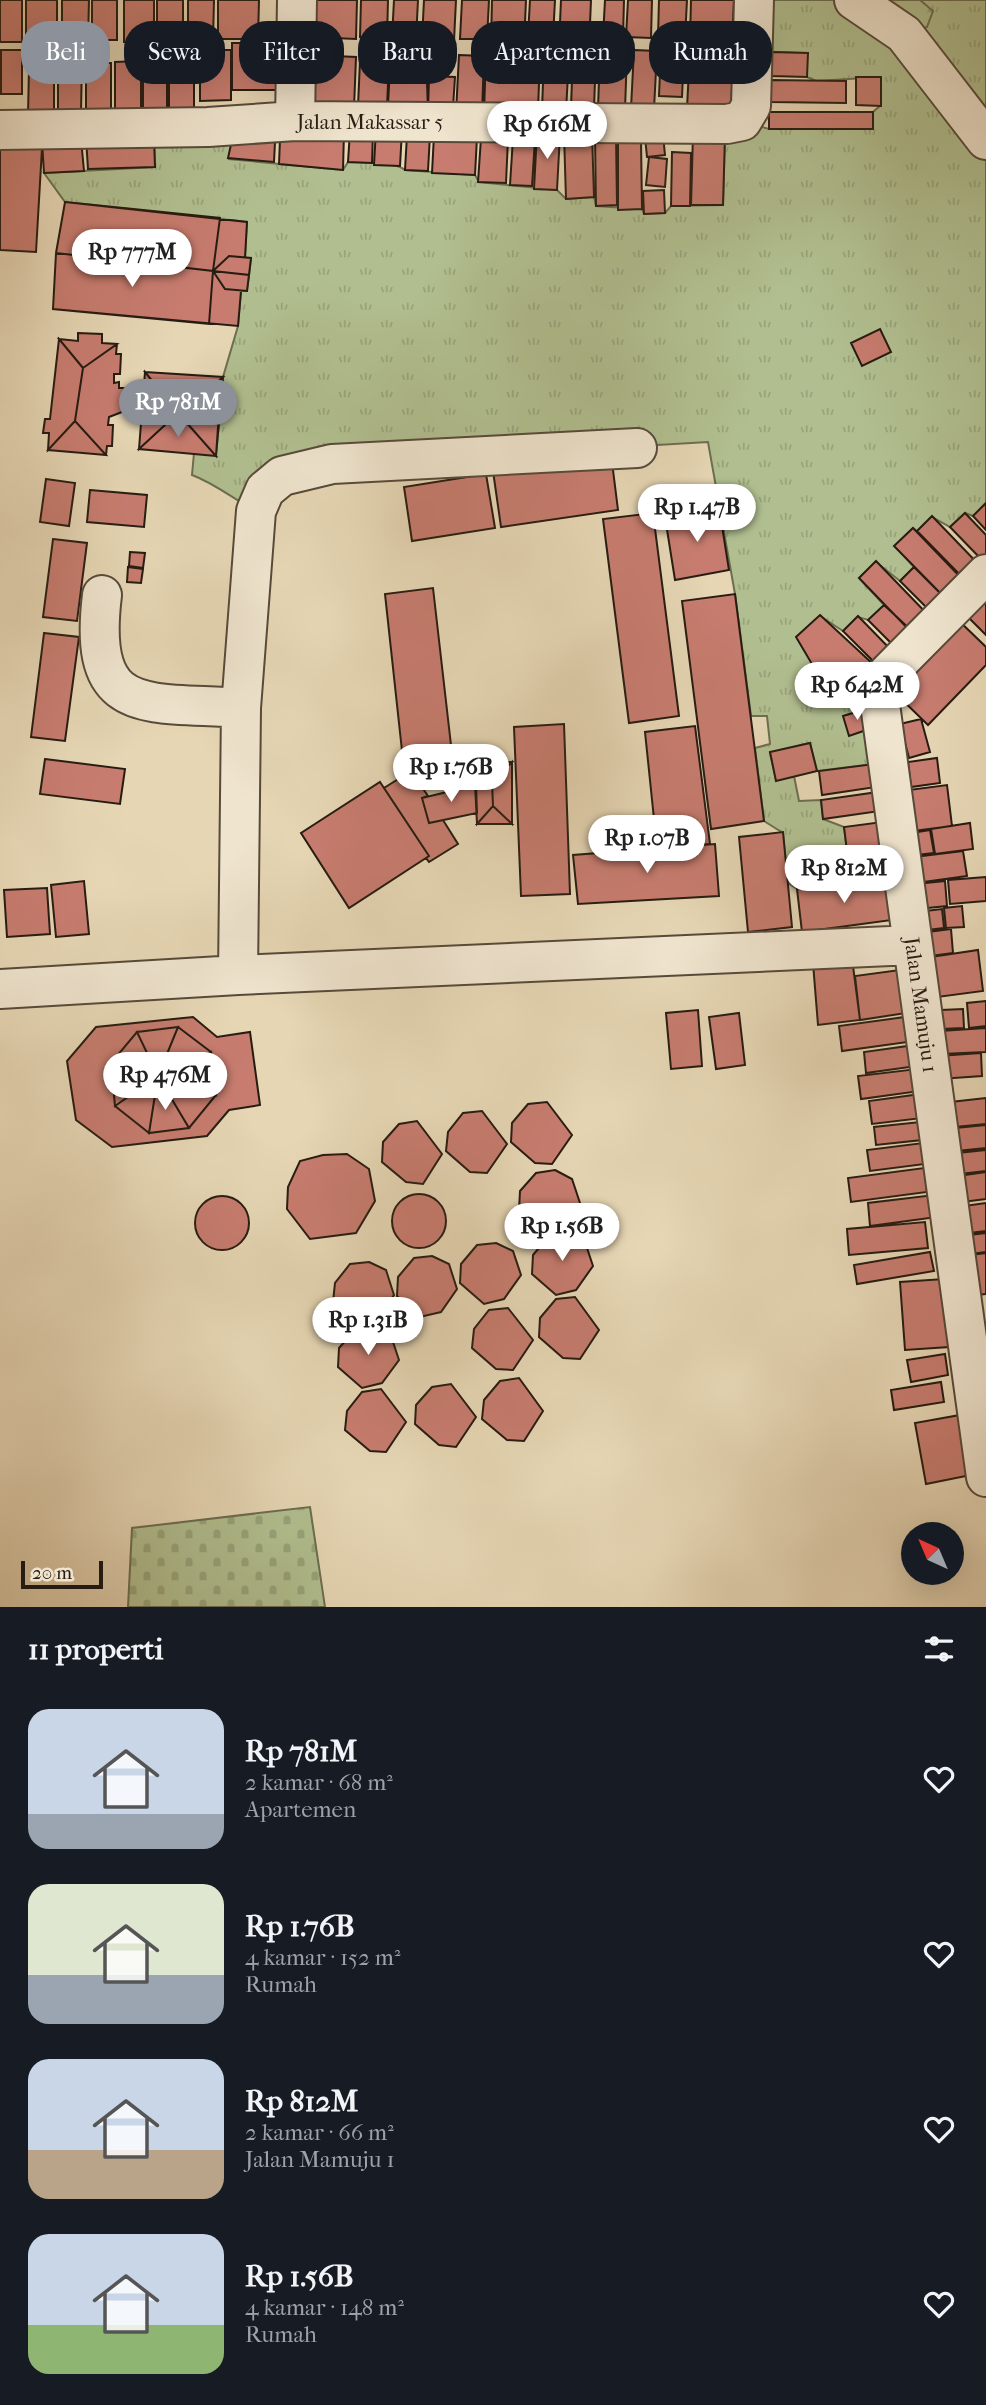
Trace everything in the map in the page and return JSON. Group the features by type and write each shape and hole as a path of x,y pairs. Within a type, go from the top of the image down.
{"street":[{"path":"295,121 297,0"},
{"name":"Jalan Makassar 5","path":"0,130 208,127 295,121 697,124 742,121 751,106 754,0"},
{"path":"854,0 904,34 986,140"},
{"path":"237,975 241,708 256,511 265,490 282,477 331,464 637,448"},
{"name":"Jalan Mamuju 1","path":"986,575 913,645 881,686 879,697 913,945 974,1314 986,1477"},
{"path":"102,596 98,628 100,658 112,684 132,698 241,708"},
{"path":"0,989 237,975 913,945"}],"green space":[{"path":"754,0 986,0 986,503 973,516 965,513 950,527 932,517 917,531 913,528 895,546 914,567 900,581 876,562 859,578 884,605 868,620 858,617 843,631 820,616 797,637 832,698 864,680 881,686 874,764 817,771 810,743 770,753 776,780 794,776 799,801 821,800 823,819 844,827 850,875 820,886 797,889 788,883 783,833 764,821 755,748 770,744 767,716 751,716 735,594 708,442 332,464 256,511 192,475 194,453 216,455 223,377 238,326 241,291 247,291 251,259 245,258 247,222 65,202 44,173 155,167 154,138 232,140 229,159 343,170 348,162 369,162 394,165 405,170 475,175 479,182 557,190 566,199 594,197 596,206 642,209 644,214 665,213 671,206 723,205 725,135 742,121 769,129 873,128 873,112 881,105 881,77 816,81 807,77 807,53 772,52 772,21 761,21"},
{"path":"854,0 920,0 933,11 927,27 904,34"},
{"path":"310,1507 325,1607 128,1607 132,1528"}],"building":[{"path":"0,0 22,0 21,42 0,42"},
{"path":"26,0 57,0 57,21 26,21"},
{"path":"62,0 89,0 88,21 62,21"},
{"path":"92,0 117,0 117,40 110,40 110,21 92,21"},
{"path":"124,0 154,0 154,21 124,21"},
{"path":"157,0 183,0 183,21 157,21"},
{"path":"188,0 214,0 213,21 188,21"},
{"path":"218,0 259,0 258,21 239,21 239,39 225,39 225,21 218,21"},
{"path":"311,0 357,0 356,39 344,38 344,21 310,21"},
{"path":"361,0 388,0 387,21 360,21"},
{"path":"394,0 418,0 417,21 393,21"},
{"path":"424,0 456,0 455,21 423,21"},
{"path":"462,0 489,0 488,21 471,21 471,39 460,39"},
{"path":"492,0 526,0 525,21 492,21"},
{"path":"530,0 555,0 554,21 529,21"},
{"path":"561,0 591,0 590,21 560,21"},
{"path":"605,0 624,0 623,21 604,21"},
{"path":"628,0 652,0 649,38 635,37 635,21 627,21"},
{"path":"659,0 687,0 686,21 658,21"},
{"path":"691,0 734,0 733,21 690,21"},
{"path":"232,43 239,43 239,84 277,84 277,90 232,90"},
{"path":"1,50 21,50 22,94 1,94"},
{"path":"225,50 231,50 231,100 200,101 200,84 225,84"},
{"path":"635,50 649,51 649,84 655,84 654,109 631,108 632,84 635,84"},
{"path":"772,52 808,53 807,77 772,76"},
{"path":"459,55 471,55 471,84 483,84 482,114 456,113"},
{"path":"344,56 356,57 354,108 310,106 311,84 344,84"},
{"path":"115,62 124,62 124,84 141,84 141,117 115,117"},
{"path":"111,63 111,117 86,117 86,84 110,84"},
{"path":"856,77 881,77 881,106 856,105"},
{"path":"772,80 846,81 846,103 770,102"},
{"path":"29,84 54,84 54,113 28,114"},
{"path":"58,84 82,84 81,113 58,113"},
{"path":"143,84 167,84 167,111 143,111"},
{"path":"169,84 194,84 194,111 169,112"},
{"path":"359,84 388,84 387,107 358,106"},
{"path":"389,84 427,84 428,112 388,105"},
{"path":"429,84 455,84 453,107 428,112"},
{"path":"485,84 539,84 538,111 484,113"},
{"path":"543,84 568,84 566,111 542,110"},
{"path":"572,84 595,84 594,108 571,107"},
{"path":"599,84 626,84 625,110 598,109"},
{"path":"660,84 683,84 682,97 659,96"},
{"path":"688,84 732,84 731,109 687,108"},
{"path":"769,112 873,112 873,129 769,129"},
{"path":"376,129 402,130 400,166 374,165"},
{"path":"350,131 373,132 372,163 348,162"},
{"path":"344,132 343,170 279,164 280,139"},
{"path":"537,133 560,134 557,190 534,189"},
{"path":"592,133 594,197 566,199 564,134"},
{"path":"693,134 725,135 723,205 691,205"},
{"path":"407,135 430,135 428,171 405,170"},
{"path":"434,135 477,137 475,175 432,173"},
{"path":"663,135 665,155 647,157 645,137"},
{"path":"616,136 617,205 596,206 595,137"},
{"path":"86,138 154,138 155,167 88,169"},
{"path":"481,138 508,139 506,183 478,182"},
{"path":"513,138 535,139 532,186 510,185"},
{"path":"81,139 84,171 44,173 42,141"},
{"path":"232,140 275,142 274,162 228,158"},
{"path":"618,140 641,140 642,209 618,210"},
{"path":"0,147 42,148 36,252 0,250"},
{"path":"672,152 691,153 690,206 671,206"},
{"path":"649,157 667,159 665,187 646,185"},
{"path":"664,190 665,213 644,214 643,191"},
{"path":"65,202 247,222 245,258 251,258 247,291 241,291 238,326 53,309 56,253"},
{"path":"65,202 220,218 213,271 56,253"},
{"path":"56,253 213,271 209,324 53,309"},
{"path":"229,256 251,258 247,291 225,289 213,271"},
{"path":"229,256 251,258 249,275 213,271"},
{"path":"213,271 249,275 247,291 225,289"},
{"path":"880,329 891,352 862,366 851,343"},
{"path":"78,333 102,334 102,343 117,344 116,354 121,354 120,374 114,374 114,383 119,382 119,388 124,388 122,412 109,417 108,425 113,425 112,446 107,446 106,455 48,450 49,433 43,433 45,419 50,419 59,339 78,341"},
{"path":"78,333 102,334 102,343 117,344 83,368 59,339 78,341"},
{"path":"59,339 83,368 75,421 48,450 49,433 43,433 45,419 50,419"},
{"path":"145,372 223,377 216,456 139,449"},
{"path":"145,372 178,413 139,449"},
{"path":"145,372 223,377 178,413"},
{"path":"223,377 218,427 216,456 178,413"},
{"path":"178,413 216,456 139,449"},
{"path":"75,421 106,455 48,450"},
{"path":"611,454 618,510 501,527 493,471"},
{"path":"486,474 495,528 412,541 404,487"},
{"path":"46,479 75,483 69,526 40,522"},
{"path":"90,490 147,495 144,527 87,522"},
{"path":"986,503 986,530 973,516"},
{"path":"719,507 729,570 675,580 665,517"},
{"path":"653,513 679,716 629,723 603,519"},
{"path":"965,513 986,535 986,554 981,559 950,527"},
{"path":"932,516 984,570 969,584 917,531"},
{"path":"913,528 968,585 950,603 894,546"},
{"path":"53,539 87,543 77,621 43,617"},
{"path":"130,552 145,553 143,568 129,566"},
{"path":"876,561 933,620 916,637 859,578"},
{"path":"128,567 143,569 141,583 127,582"},
{"path":"914,567 949,602 935,616 900,581"},
{"path":"433,588 452,754 403,760 385,594"},
{"path":"977,593 986,602 986,635 961,610"},
{"path":"735,594 764,821 711,829 682,601"},
{"path":"884,605 912,631 896,648 868,620"},
{"path":"820,615 874,665 863,676 864,680 832,698 796,637"},
{"path":"858,616 897,656 882,670 843,631"},
{"path":"955,617 986,647 986,665 928,725 889,687"},
{"path":"44,633 79,637 65,741 31,737"},
{"path":"866,709 872,728 849,736 843,716"},
{"path":"921,719 930,752 909,758 900,724"},
{"path":"564,724 570,894 521,896 514,727"},
{"path":"695,726 710,844 657,848 645,732"},
{"path":"810,743 817,771 776,781 770,752"},
{"path":"937,758 940,783 911,787 908,762"},
{"path":"45,759 125,769 120,804 40,794"},
{"path":"512,762 512,824 477,824 474,763"},
{"path":"512,762 512,824 493,806 492,782"},
{"path":"512,762 492,782 474,763"},
{"path":"474,763 492,782 493,806 477,824"},
{"path":"874,764 876,787 822,795 819,771"},
{"path":"411,771 428,796 422,798 429,823 443,820 458,844 429,862 426,858 429,856 384,788"},
{"path":"380,782 429,856 349,908 301,833"},
{"path":"476,785 477,813 429,823 422,798"},
{"path":"947,785 952,826 906,832 901,791"},
{"path":"878,792 880,811 823,819 821,800"},
{"path":"493,806 512,824 477,824"},
{"path":"882,822 889,870 850,875 844,827"},
{"path":"970,823 973,849 935,854 931,829"},
{"path":"930,830 934,853 908,856 905,834"},
{"path":"783,832 792,927 748,932 739,837"},
{"path":"715,844 719,896 578,904 573,855"},
{"path":"963,851 967,876 909,884 906,858"},
{"path":"886,877 892,920 802,932 797,889"},
{"path":"986,877 986,901 950,904 948,880"},
{"path":"84,881 89,934 56,937 51,885"},
{"path":"945,881 947,906 918,909 916,884"},
{"path":"47,888 50,934 7,937 4,890"},
{"path":"962,906 964,927 946,928 944,908"},
{"path":"942,909 944,928 919,931 917,912"},
{"path":"951,929 953,953 923,957 920,933"},
{"path":"978,950 983,991 930,998 924,958"},
{"path":"852,958 860,1020 818,1025 813,963"},
{"path":"907,969 913,1012 860,1020 855,976"},
{"path":"986,1001 986,1026 969,1028 967,1003"},
{"path":"963,1009 964,1028 941,1029 941,1010"},
{"path":"698,1010 702,1066 671,1069 666,1013"},
{"path":"739,1013 745,1065 716,1069 709,1017"},
{"path":"912,1016 915,1041 842,1051 839,1026"},
{"path":"193,1017 217,1037 250,1032 260,1105 229,1110 207,1136 112,1147 76,1120 67,1061 96,1027"},
{"path":"178,1027 211,1052 216,1095 189,1128 149,1133 115,1106 111,1063 137,1032"},
{"path":"178,1027 158,1076 137,1032"},
{"path":"178,1027 211,1052 158,1076"},
{"path":"986,1028 986,1052 941,1054 940,1031"},
{"path":"137,1032 158,1076 111,1063"},
{"path":"915,1045 917,1066 866,1073 864,1052"},
{"path":"211,1052 216,1095 158,1076"},
{"path":"981,1053 982,1076 940,1079 938,1056"},
{"path":"111,1063 158,1076 115,1106"},
{"path":"917,1069 920,1091 861,1099 858,1076"},
{"path":"158,1076 149,1133 115,1106"},
{"path":"158,1076 216,1095 189,1128"},
{"path":"158,1076 189,1128 149,1133"},
{"path":"928,1093 931,1117 872,1124 869,1101"},
{"path":"986,1098 986,1124 944,1128 942,1103"},
{"path":"547,1102 572,1135 552,1164 535,1163 511,1142 512,1123 528,1104"},
{"path":"482,1111 507,1144 487,1173 470,1172 446,1151 448,1132 463,1113"},
{"path":"417,1121 442,1154 423,1184 406,1182 382,1162 383,1142 399,1124"},
{"path":"920,1122 922,1140 876,1145 874,1127"},
{"path":"986,1125 986,1148 947,1152 945,1129"},
{"path":"923,1143 925,1164 870,1171 867,1150"},
{"path":"986,1150 986,1171 951,1175 948,1154"},
{"path":"347,1154 369,1169 375,1201 356,1233 310,1239 287,1209 288,1187 300,1161 323,1155"},
{"path":"924,1168 927,1192 851,1202 848,1178"},
{"path":"555,1170 572,1179 580,1203 563,1226 543,1231 519,1210 520,1191 536,1173"},
{"path":"986,1172 986,1199 955,1203 951,1177"},
{"path":"419,1194 438,1202 446,1221 438,1240 419,1248 400,1240 392,1221 400,1202"},
{"path":"934,1195 937,1217 870,1226 868,1203"},
{"path":"222,1196 241,1204 249,1223 241,1242 222,1250 203,1242 195,1223 203,1204"},
{"path":"986,1203 986,1231 961,1234 957,1207"},
{"path":"925,1222 928,1248 849,1255 847,1229"},
{"path":"986,1233 986,1252 963,1255 961,1236"},
{"path":"568,1234 585,1242 593,1266 576,1290 556,1295 532,1274 533,1255 549,1236"},
{"path":"496,1243 513,1251 521,1275 504,1299 484,1304 460,1283 461,1264 477,1245"},
{"path":"930,1252 934,1271 857,1284 854,1265"},
{"path":"986,1253 986,1294 968,1296 963,1256"},
{"path":"432,1256 449,1264 457,1289 441,1312 420,1317 397,1296 398,1277 414,1258"},
{"path":"369,1262 386,1270 394,1295 377,1318 357,1323 333,1302 335,1283 350,1264"},
{"path":"944,1279 949,1347 905,1350 900,1282"},
{"path":"575,1297 599,1330 580,1359 563,1358 539,1337 540,1318 556,1299"},
{"path":"508,1308 533,1340 513,1370 496,1369 472,1348 474,1329 489,1310"},
{"path":"374,1327 391,1336 399,1360 382,1383 362,1388 338,1367 339,1348 355,1330"},
{"path":"945,1354 948,1375 911,1382 907,1360"},
{"path":"519,1378 543,1411 524,1441 507,1440 482,1419 484,1400 500,1381"},
{"path":"941,1382 944,1402 894,1410 891,1390"},
{"path":"451,1384 476,1417 456,1447 439,1445 415,1424 416,1405 432,1387"},
{"path":"381,1389 406,1422 386,1452 370,1451 345,1430 347,1411 362,1392"},
{"path":"960,1415 971,1475 926,1484 915,1423"}]}
